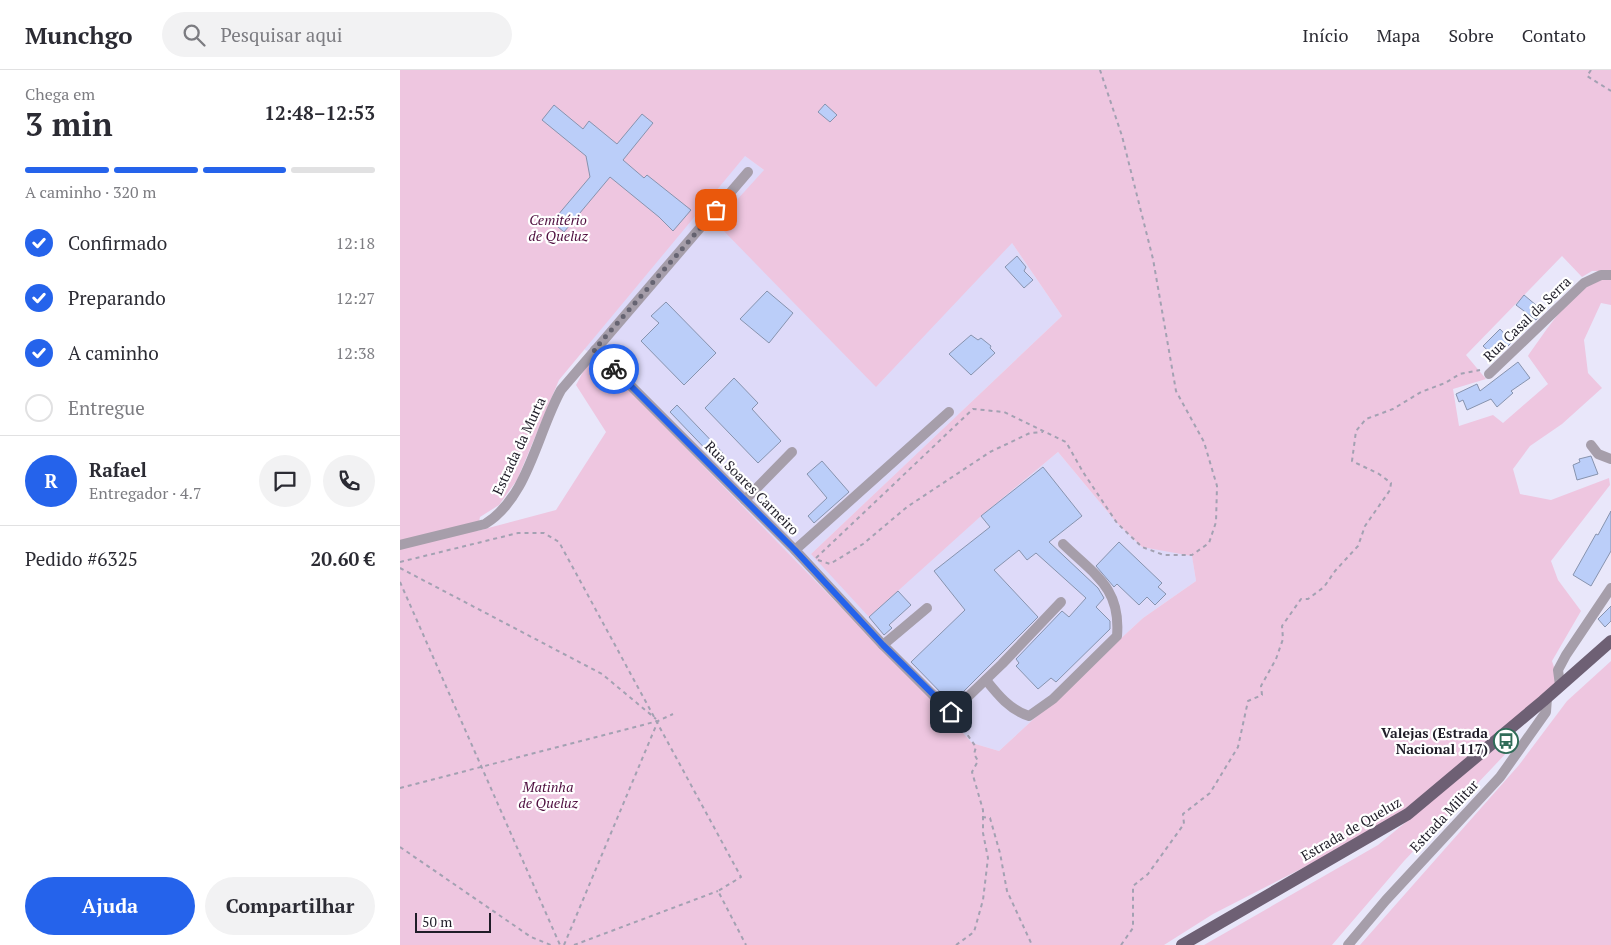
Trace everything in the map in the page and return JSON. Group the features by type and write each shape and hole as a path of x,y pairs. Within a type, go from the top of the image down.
{"main road":[{"name":"Estrada de Queluz","path":"1182,945 1408,814 1547,698 1611,641"}],"street":[{"name":"Estrada da Murta","path":"400,545 486,524 498,516 513,499 551,408 561,390 748,172"},
{"name":"Rua Casal da Serra","path":"1493,371 1584,283 1601,275 1611,275"},
{"name":"Rua Soares Carneiro","path":"594,350 795,550 883,645 951,712"},
{"path":"795,550 949,412"},
{"path":"1591,445 1598,454 1611,459"},
{"path":"744,500 792,452"},
{"path":"986,680 1003,700 1019,712 1029,716 1053,699 1117,636 1118,618 1114,600 1107,586 1063,544"},
{"path":"1560,685 1558,670 1611,588"},
{"path":"951,712 986,680 1061,602"},
{"path":"883,645 927,608"},
{"name":"Estrada Militar","path":"1348,945 1386,900 1500,777 1542,720 1548,707 1547,698"}],"path":[{"path":"1045,431 1030,434 990,452 907,507 863,544 830,564 815,559 973,409 1004,412 1045,431 1066,442 1083,472 1118,523 1142,547 1164,555 1192,556 1209,543 1216,522 1217,486 1204,442 1176,391 1153,259 1122,136 1100,70"},
{"path":"1591,70 1586,76 1611,92"},
{"path":"1121,945 1133,928 1133,886 1148,874 1184,824 1183,814 1210,793 1238,747 1248,701 1262,695 1261,686 1276,658 1283,639 1282,626 1301,599 1308,599 1324,588 1335,571 1358,546 1365,526 1390,490 1391,483 1379,474 1352,461 1356,431 1366,419 1393,409 1421,392 1445,383 1460,374 1493,371"},
{"path":"400,562 518,533 544,532 559,542 658,721 741,877 718,891 574,945"},
{"path":"400,568 602,674 658,721"},
{"path":"400,582 560,945"},
{"path":"951,712 976,748 974,754 978,761 972,772 982,810 983,833 988,858 983,900 974,932 956,945"},
{"path":"400,788 658,721 673,714"},
{"path":"564,945 658,721"},
{"path":"982,817 990,818 1000,853 1007,891 1032,945"},
{"path":"400,848 531,937 551,945"},
{"path":"718,891 746,945"}],"shaded area":[{"path":"744,155 764,170 1012,243 1062,316 811,554 981,516 1058,452 1117,523 1142,547 1192,555 1196,581 1143,618 999,751 972,743 598,358 584,349"}],"green space":[{"path":"400,70 1611,70 1611,271 1592,271 1582,277 1562,256 1466,355 1486,379 1453,389 1459,426 1493,415 1503,423 1548,384 1528,356 1553,321 1575,296 1587,286 1599,280 1611,279 1611,305 1601,303 1584,340 1588,373 1602,388 1562,424 1530,446 1513,469 1520,494 1551,500 1609,478 1610,485 1551,561 1558,580 1581,611 1552,661 1560,685 1408,814 1213,914 1164,945 400,945","holes":["745,156 764,170 716,223 876,387 1012,243 1062,316 811,554 869,617 981,516 1058,452 1117,523 1142,547 1192,556 1196,581 1143,618 999,751 972,743 598,358 595,350 576,385 606,432 556,510 477,531 480,517 499,505 517,480 559,380"]},
{"path":"1611,661 1611,945 1360,945 1519,765 1567,701"},
{"path":"1512,747 1404,861 1332,945 1204,945 1378,845 1496,748"}],"building":[{"path":"825,104 837,115 830,122 818,112"},
{"path":"554,105 583,129 589,121 617,144 642,114 653,123 623,160 644,178 647,175 691,210 673,231 659,217 610,177 564,232 552,222 590,177 586,156 542,120"},
{"path":"1017,256 1026,267 1024,271 1033,280 1024,288 1005,267"},
{"path":"767,291 793,313 769,343 740,319"},
{"path":"1524,295 1536,305 1534,309 1539,316 1536,320 1516,305"},
{"path":"666,302 716,353 684,385 641,341 659,323 651,316"},
{"path":"1500,329 1512,342 1496,358 1483,346"},
{"path":"971,335 978,340 981,338 991,346 990,348 995,353 971,375 949,354"},
{"path":"1518,362 1530,378 1511,391 1513,393 1497,407 1491,399 1467,410 1463,400 1459,402 1456,394 1477,384 1480,391"},
{"path":"734,378 758,403 752,409 781,441 758,463 705,408"},
{"path":"677,405 723,453 716,460 670,412"},
{"path":"1591,456 1598,474 1577,480 1573,465 1580,462 1579,459"},
{"path":"822,461 849,492 814,523 808,516 827,498 807,474"},
{"path":"1043,467 1082,516 1049,542 1098,588 1104,598 1096,607 1110,621 1110,629 1056,682 1051,678 1038,689 1016,666 1019,663 1016,659 1062,611 1069,617 1086,598 1036,553 1027,560 1019,550 994,570 1038,617 957,698 953,693 947,699 911,662 965,610 934,571 990,527 981,516"},
{"path":"1611,511 1611,551 1591,586 1573,575"},
{"path":"1119,542 1162,583 1158,587 1166,594 1155,605 1147,597 1139,605 1117,584 1114,587 1096,566"},
{"path":"898,591 911,605 889,625 892,628 884,635 869,617"},
{"path":"1611,606 1611,621 1605,627 1598,619"}],"way so far":[{"path":"614,369 594,350 716,210"}],"place":[{"name":"Valejas (Estrada Nacional 117)","path":"1506,741"}],"route":[{"path":"614,369 795,550 883,645 951,712"}],"park label":[{"name":"Cemitério de Queluz","path":"558,228"},
{"name":"Matinha de Queluz","path":"548,796"}]}
